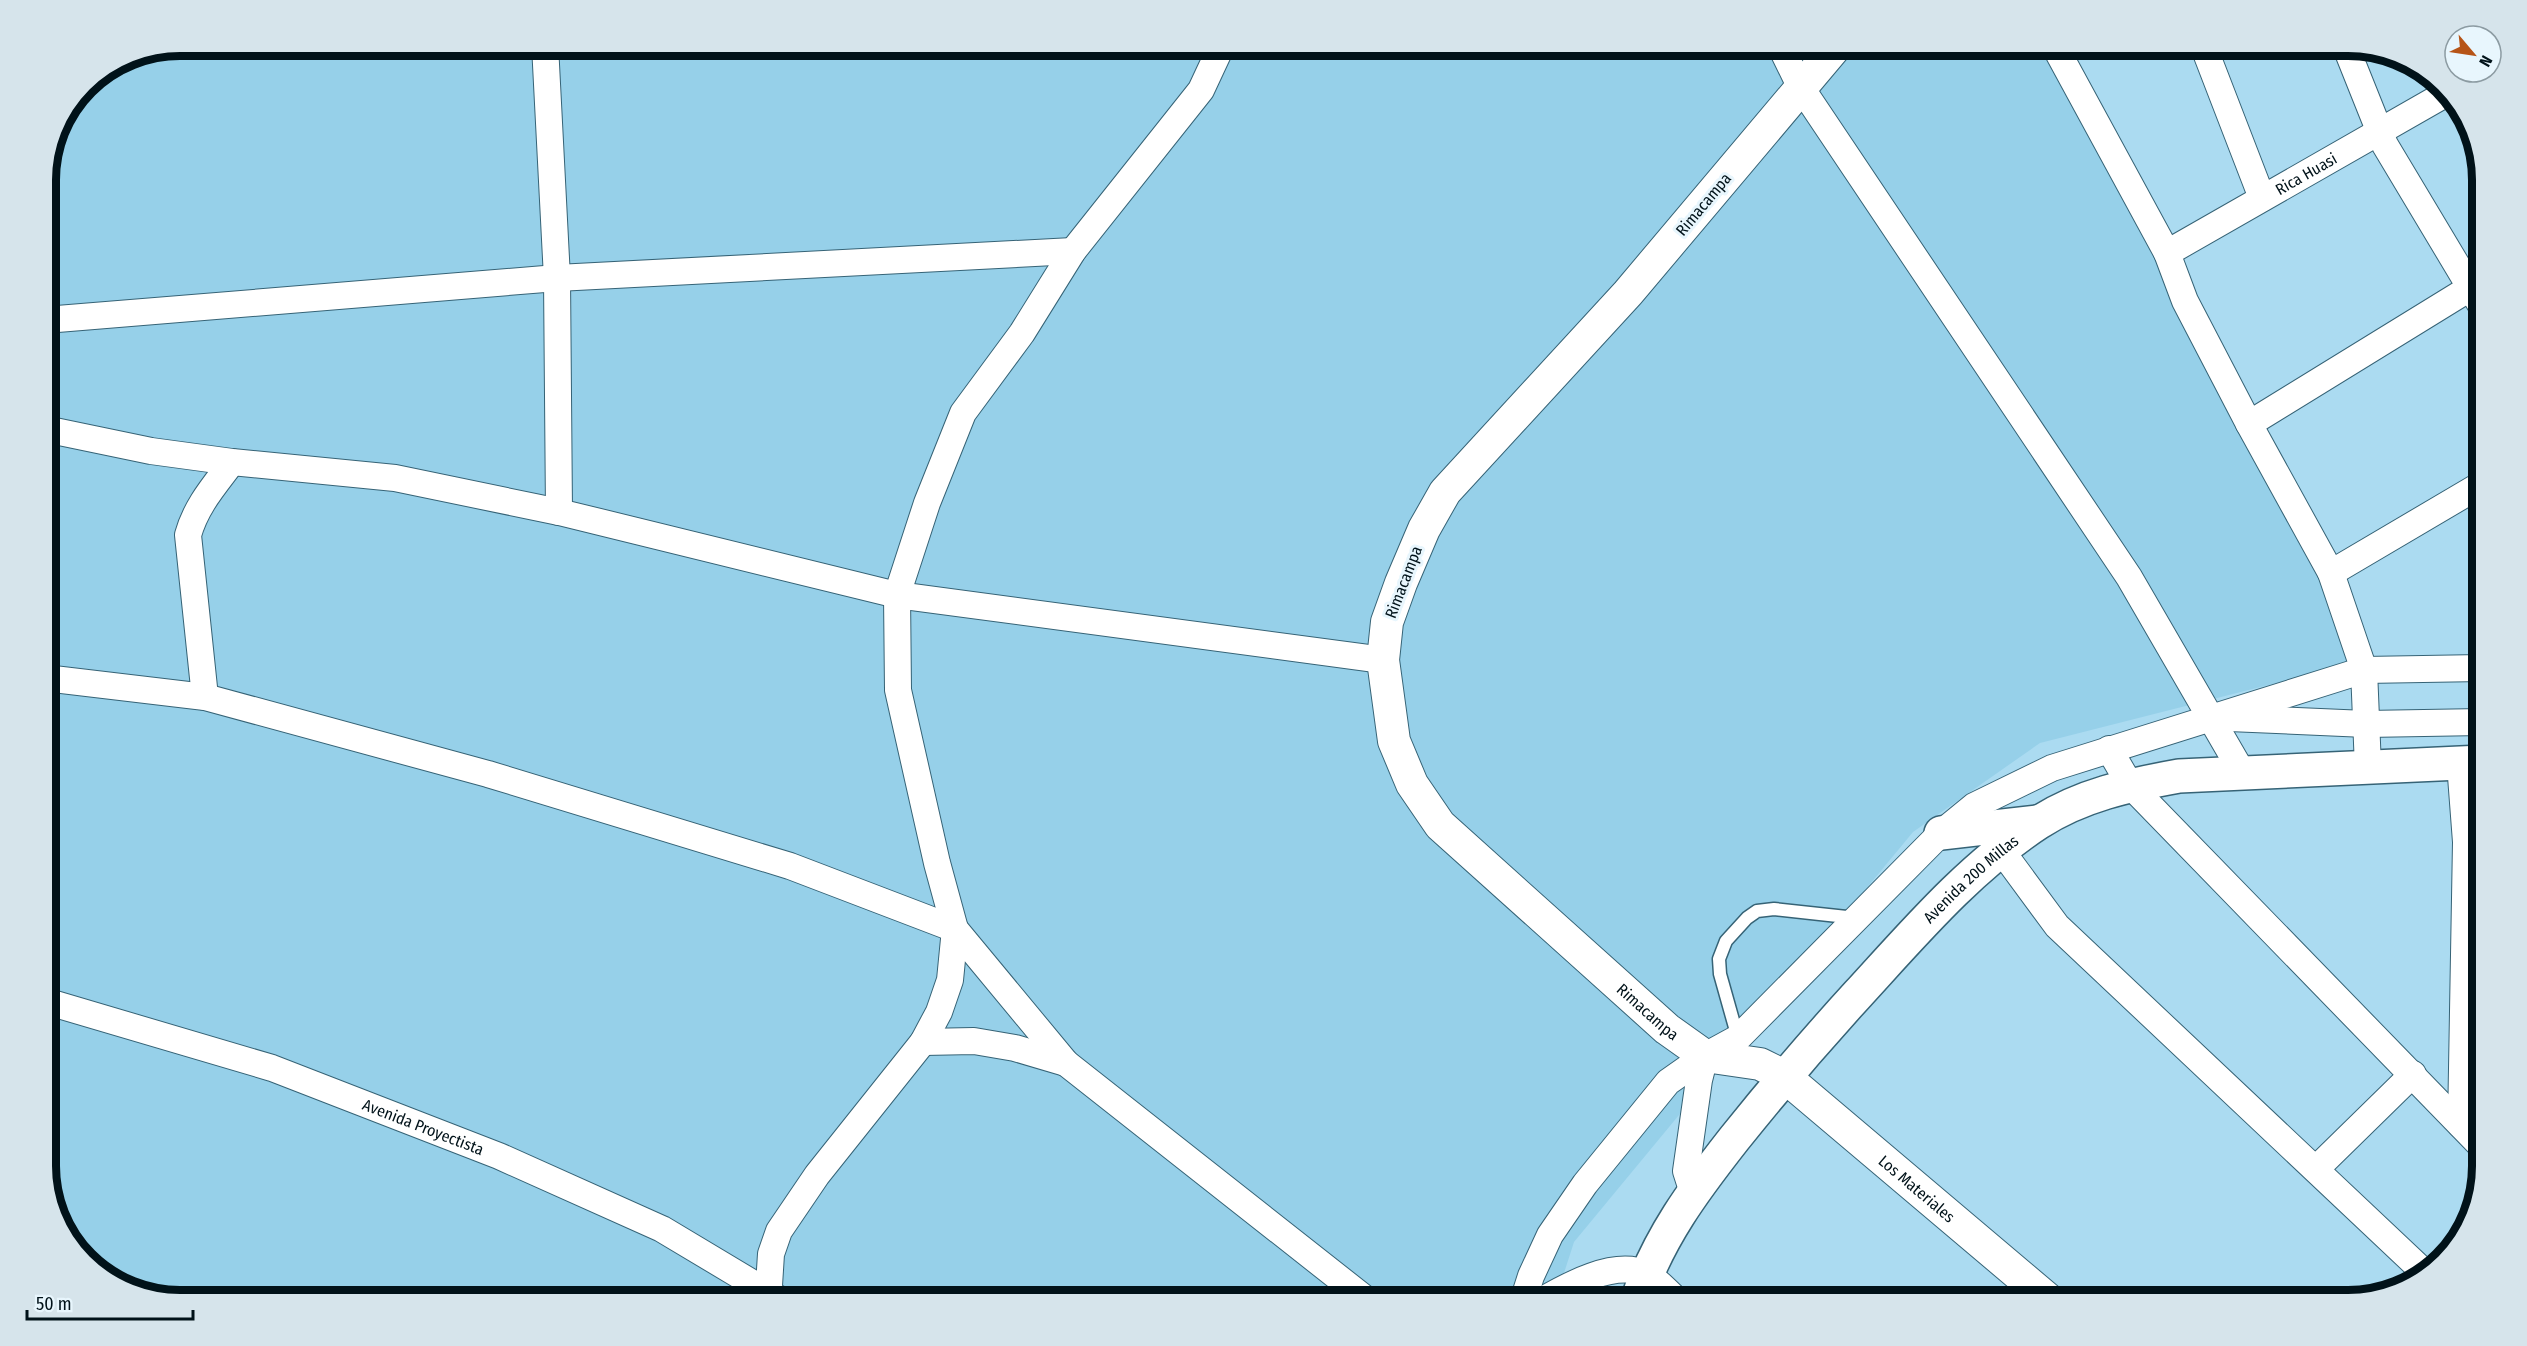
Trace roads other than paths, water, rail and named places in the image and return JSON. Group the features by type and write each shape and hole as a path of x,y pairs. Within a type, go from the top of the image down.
{"main road":[{"name":"Avenida 200 Millas","path":"1641,1287 1675,1219 1784,1076 1953,891 2001,850 2039,822 2078,801 2130,785 2179,776 2471,762"},
{"path":"1941,833 2039,822"}],"street":[{"path":"546,56 557,278 559,512"},
{"path":"772,1290 771,1254 779,1231 816,1175 923,1042 939,1012 950,980 955,929 937,863 898,690 897,595 927,503 963,413 1022,333 1073,251 1201,90 1217,56"},
{"path":"1785,56 1800,86 2129,577 2242,772"},
{"name":"Rimacampa","path":"1784,1076 1760,1064 1706,1056 1667,1029 1440,825 1412,784 1394,741 1383,660 1387,622 1401,583 1424,529 1445,492 1628,293 1827,56"},
{"path":"2060,56 2167,253 2185,301 2249,424 2331,573 2364,670 2368,766"},
{"path":"2206,56 2262,198"},
{"path":"2349,56 2385,145 2471,290"},
{"name":"Rica Huasi","path":"2167,253 2440,97"},
{"path":"56,319 557,278 1073,251"},
{"path":"2249,424 2471,301"},
{"path":"56,432 151,451 232,462 395,478 559,512 897,595 1383,660"},
{"path":"206,697 188,535 193,517 201,502 232,462"},
{"path":"2331,573 2471,490"},
{"path":"1527,1290 1550,1236 1585,1184 1668,1082 1738,1038 1941,833 1974,806 2052,768 2364,670 2471,668"},
{"path":"56,679 206,697 488,774 790,866 955,929 1066,1063 1354,1290"},
{"path":"2211,717 2366,724 2472,722"},
{"path":"2109,749 2130,785 2472,1136"},
{"path":"2461,1125 2466,843 2471,762"},
{"path":"2001,850 2057,926 2420,1268"},
{"name":"Avenida Proyectista","path":"56,1004 272,1068 499,1156 662,1229 761,1290"},
{"path":"923,1042 974,1041 1014,1048 1066,1063"},
{"path":"1693,1193 1686,1171 1699,1080 1706,1056"},
{"path":"2316,1169 2413,1074"},
{"name":"Los Materiales","path":"1784,1076 2031,1290"},
{"path":"1560,1290 1572,1283 1599,1274 1624,1269 1641,1287"}],"lane":[{"path":"1738,1038 1720,974 1719,959 1726,941 1747,918 1757,911 1774,909 1857,918"}]}
